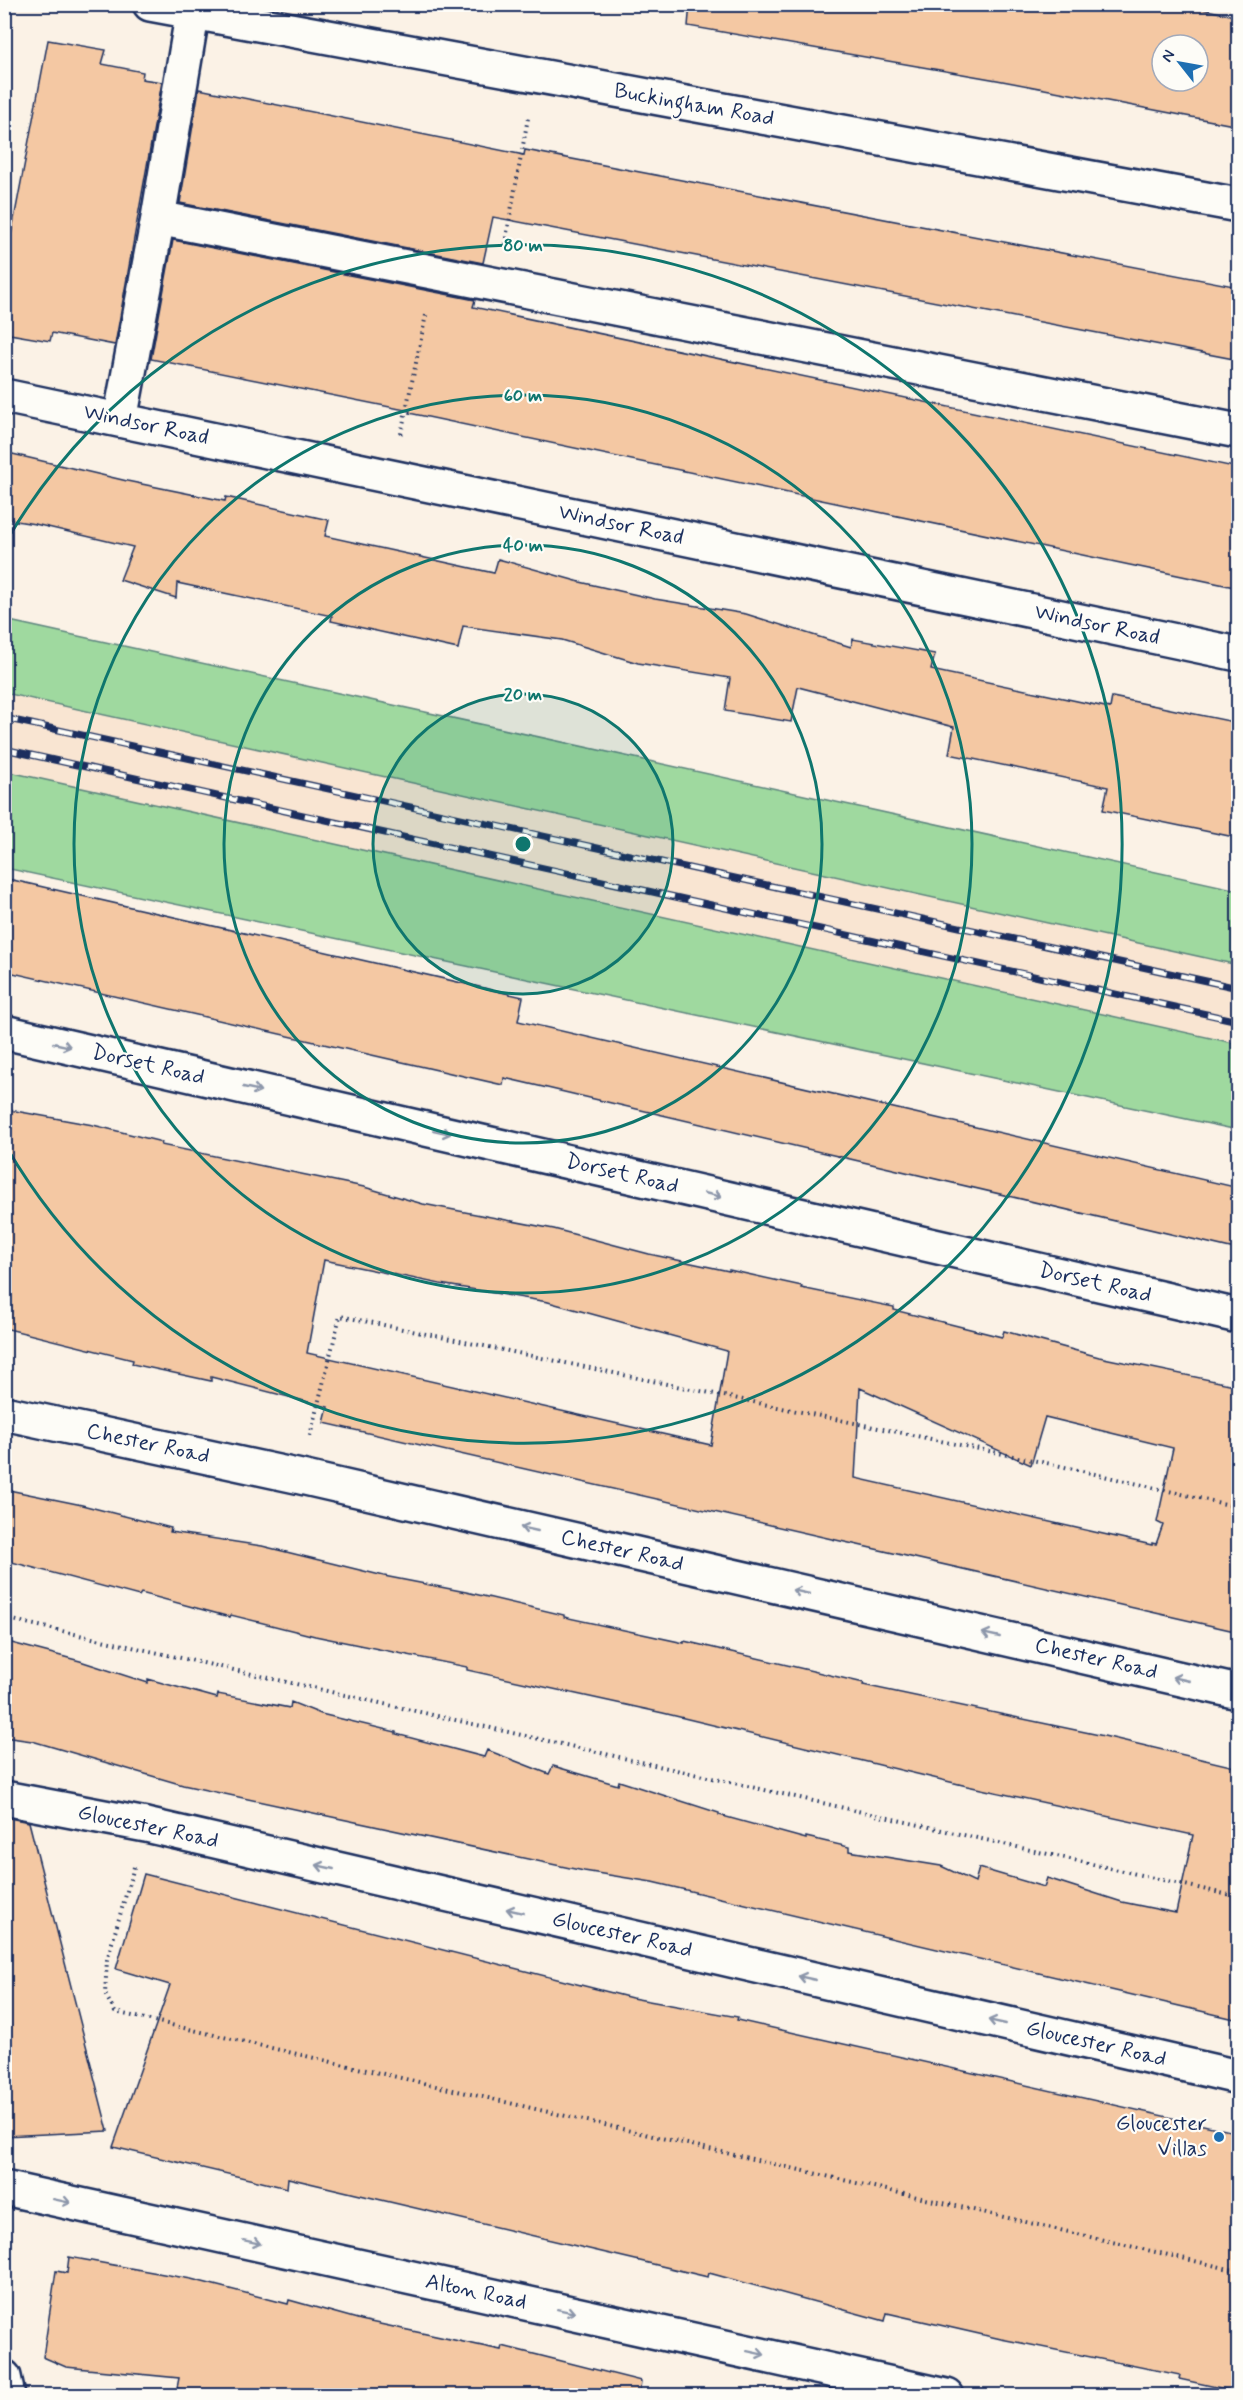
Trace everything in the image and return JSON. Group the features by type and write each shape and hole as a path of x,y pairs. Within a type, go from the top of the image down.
{"street":[{"name":"Buckingham Road","path":"150,4 193,8 536,76 1239,205"},
{"path":"120,420 158,218 193,8"},
{"path":"158,218 1239,431"},
{"name":"Windsor Road","path":"4,396 1239,654"},
{"name":"Dorset Road","path":"4,1032 1239,1316"},
{"name":"Chester Road","path":"4,1413 301,1477 1239,1692"},
{"name":"Gloucester Road","path":"4,1798 146,1825 1239,2077"},
{"name":"Alton Road","path":"4,2188 947,2396"},
{"path":"4,2377 8,2396"}],"path":[{"path":"497,286 536,76"},
{"path":"391,477 435,273"},
{"path":"301,1477 340,1316 1056,1465 1239,1507"},
{"path":"4,1618 1239,1897"},
{"path":"146,1825 107,1960 105,1994 115,2012 1239,2271"}],"shaded area":[{"path":"5,693 1238,965 1238,1044 5,771"}],"green space":[{"path":"5,620 1238,890 1238,965 5,693"},
{"path":"5,771 1238,1044 1238,1130 5,868"}],"building":[{"path":"690,4 1180,4 1239,17 1239,126 997,80 688,26"},
{"path":"48,40 106,50 102,64 143,72 142,79 162,82 115,345 52,333 50,341 4,333 4,272"},
{"path":"199,89 524,155 525,150 1239,287 1239,360 493,217 483,263 180,203"},
{"path":"173,240 475,300 473,307 1239,468 1239,588 409,413 410,411 151,359"},
{"path":"4,452 127,481 225,501 226,497 329,520 325,536 494,573 498,559 580,582 655,599 746,614 851,647 853,639 935,654 931,670 1110,708 1112,697 1239,723 1239,838 1103,810 1108,787 949,754 954,727 798,687 791,722 725,711 730,678 638,663 562,640 463,626 458,649 331,621 332,616 177,583 176,598 120,580 133,547 4,519"},
{"path":"4,878 523,997 518,1021 1239,1188 1239,1250 504,1078 503,1085 4,971"},
{"path":"4,1109 93,1125 162,1142 161,1145 364,1187 423,1204 554,1229 649,1254 894,1307 894,1310 1002,1337 1004,1331 1099,1357 1239,1386 1239,1632 324,1423 328,1407 211,1377 211,1381 132,1364 133,1360 4,1328","holes":["324,1260 440,1284 548,1302 727,1351 711,1445 307,1353","860,1388 1031,1465 1045,1417 1173,1448 1157,1522 1163,1525 1156,1544 1152,1543 1152,1545 855,1478"]},
{"path":"4,1489 82,1505 171,1528 170,1532 262,1546 384,1576 564,1615 564,1617 684,1643 684,1641 864,1683 863,1685 1104,1736 1239,1768 1239,2020 652,1882 584,1871 183,1785 32,1741 4,1737 4,1641 80,1661 148,1683 148,1679 217,1698 218,1694 290,1708 291,1702 321,1714 484,1757 487,1750 549,1774 553,1766 618,1785 619,1781 719,1813 719,1815 806,1839 806,1837 849,1847 849,1851 941,1866 975,1882 979,1868 1044,1887 1047,1878 1122,1902 1176,1913 1193,1835 967,1786 663,1713 467,1670 467,1667 315,1636 231,1615 230,1617 141,1593 139,1596 4,1560"},
{"path":"4,1817 29,1822 108,2131 4,2136"},
{"path":"144,1874 632,1998 738,2017 737,2020 1239,2133 1239,2392 1179,2379 1180,2375 1001,2339 887,2313 885,2321 709,2273 708,2277 288,2178 287,2188 113,2147 170,1985 116,1969"},
{"path":"69,2257 191,2279 288,2304 289,2300 361,2320 501,2350 502,2346 641,2381 639,2396 203,2396 177,2388 179,2378 66,2367 43,2357 56,2271 67,2273"}],"railway":[{"path":"4,718 1238,988"},
{"path":"4,749 1238,1021"}],"place":[{"name":"Gloucester Villas","path":"1219,2137"}]}
